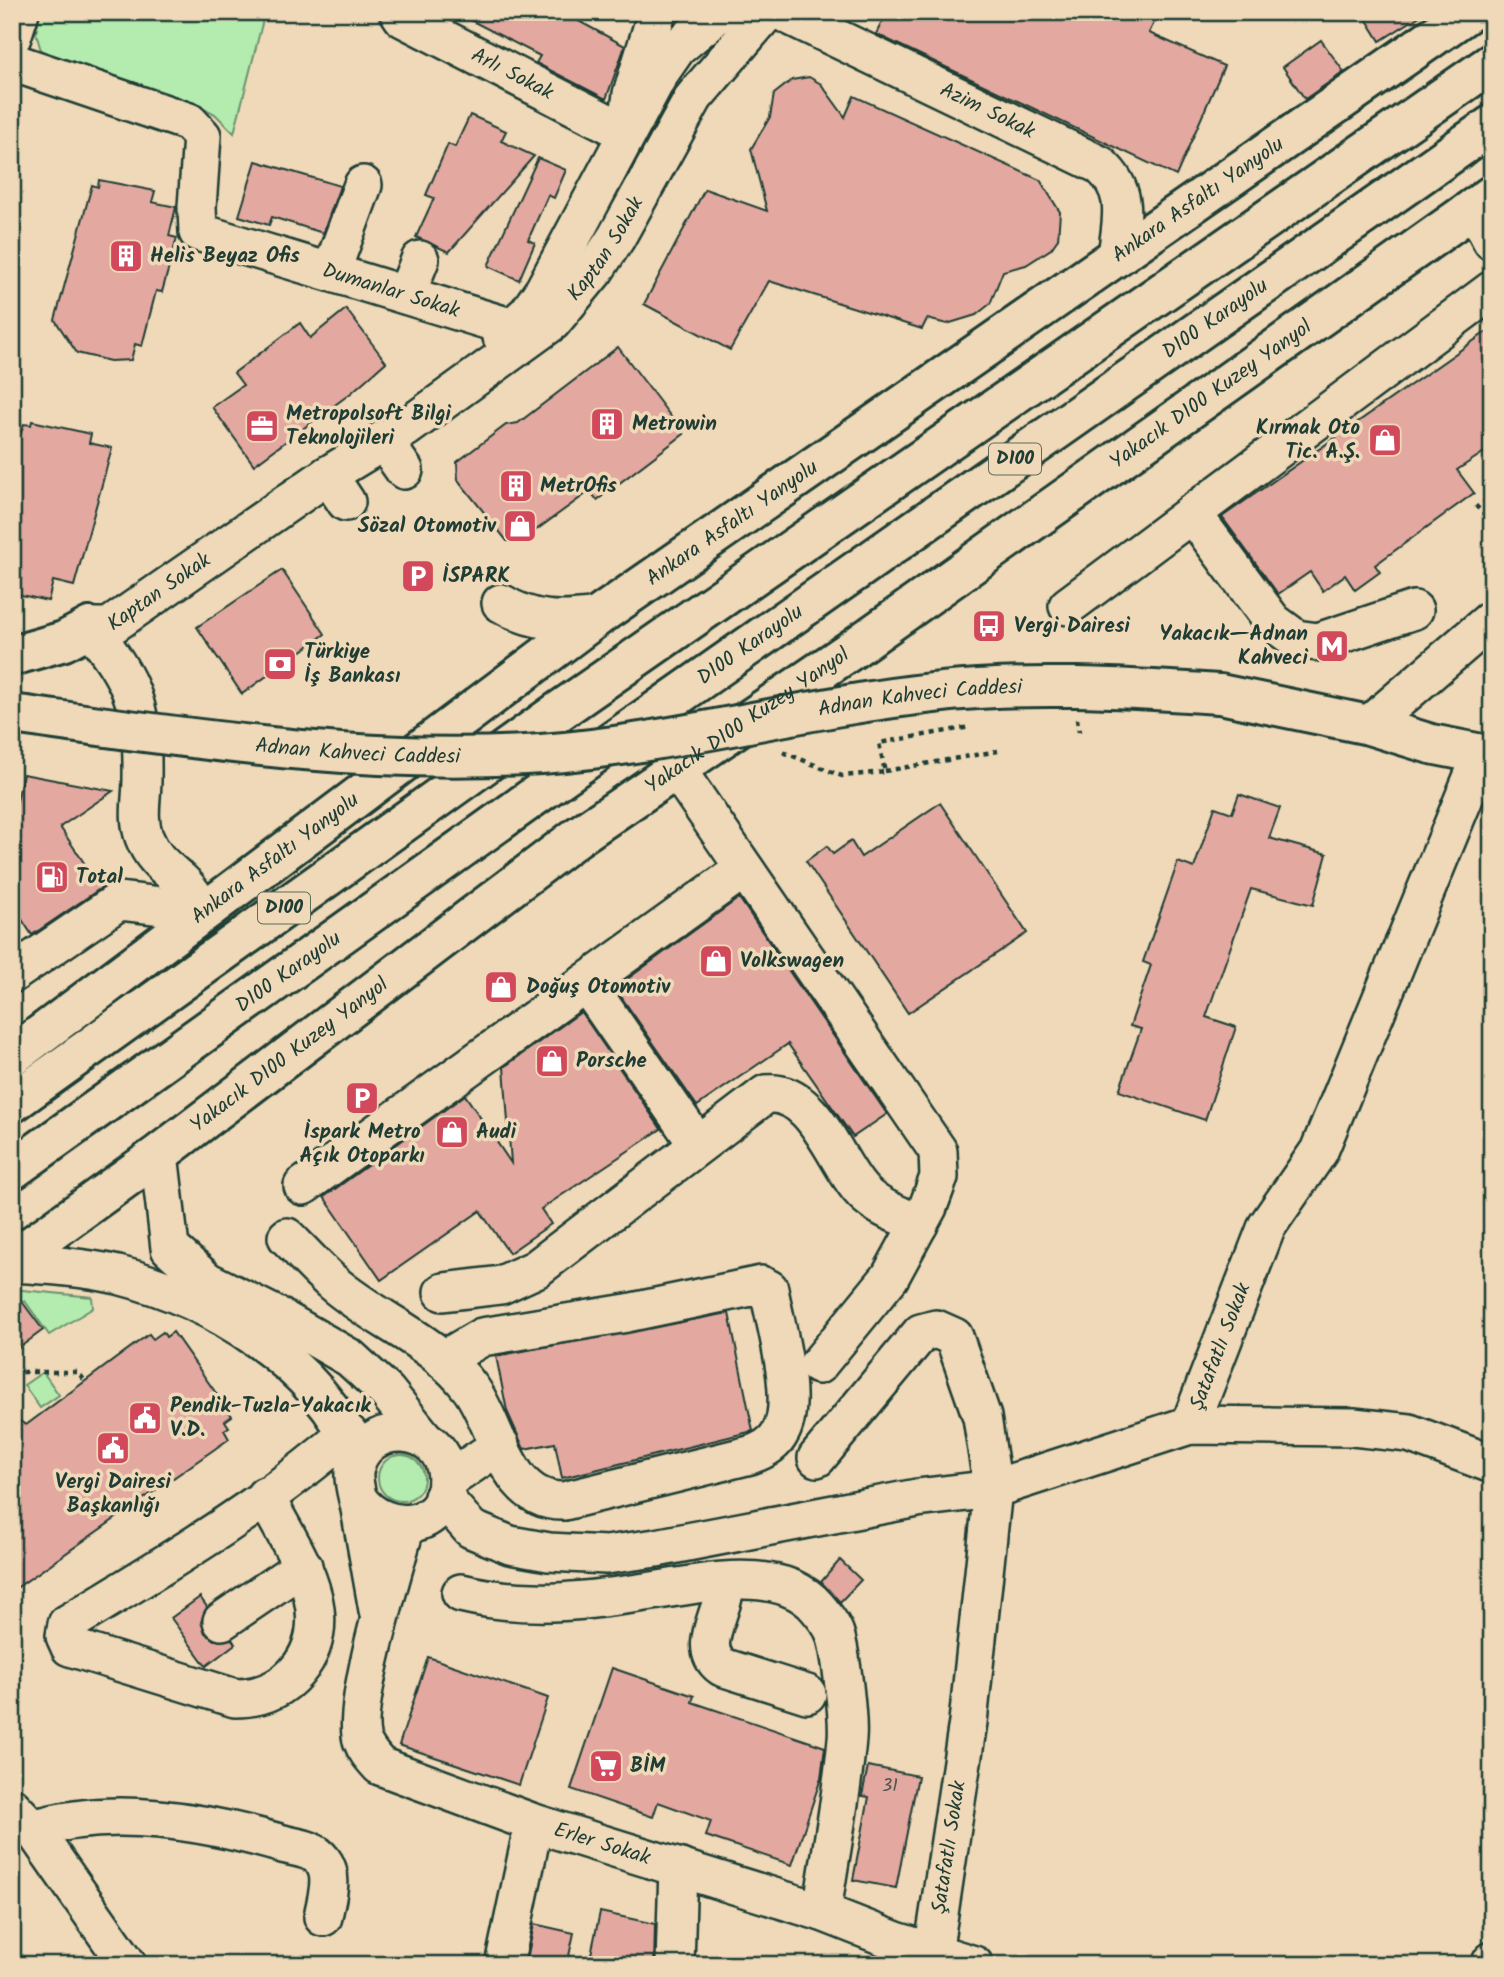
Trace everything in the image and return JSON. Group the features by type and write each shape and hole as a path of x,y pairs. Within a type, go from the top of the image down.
{"main road":[{"name":"Ankara Asfaltı Yanyolu","path":"12,1056 597,617 1469,12"},
{"name":"D100","path":"12,1103 555,714 1492,63"},
{"name":"D100 Karayolu","path":"12,1170 539,793 1492,125"},
{"name":"Yakacık D100 Kuzey Yanyol","path":"12,1261 159,1154 577,837 854,648 1485,201"},
{"path":"12,656 64,641 90,627"},
{"name":"Adnan Kahveci Caddesi","path":"12,713 183,736 383,757 489,756 654,741 956,691 1085,686 1220,694 1369,725 1431,744 1487,755"}],"street":[{"path":"12,37 20,12"},
{"name":"Arlı Sokak","path":"399,12 403,18 627,133"},
{"path":"627,133 632,94 658,12"},
{"path":"658,12 660,24 667,32 683,42 709,46 761,20"},
{"name":"Kaptan Sokak","path":"90,627 101,612 332,447 488,349 513,328 544,290 659,74 683,42 720,12"},
{"name":"Kaptan Sokak","path":"90,627 109,627 337,488 383,440 498,364 552,322 595,270 694,97 761,20"},
{"name":"Azim Sokak","path":"761,20 1100,165 1113,177 1122,199 1117,257"},
{"name":"Dumanlar Sokak","path":"12,62 189,122 202,136 198,232 513,328"},
{"path":"331,272 363,186"},
{"path":"1485,201 1492,241"},
{"path":"406,295 420,260"},
{"path":"1068,606 1492,290"},
{"path":"383,440 404,470"},
{"path":"1192,513 1273,622 1296,639 1318,642 1414,610"},
{"path":"501,603 541,620 561,622 597,617"},
{"path":"1369,725 1492,619"},
{"path":"90,627 123,672 137,703 142,730 140,822 145,838 160,863 182,882 204,911"},
{"name":"Şatafatlı Sokak","path":"927,1959 968,1722 993,1489 1190,1425 1267,1226 1319,1151 1487,755"},
{"path":"677,770 938,1151 939,1177 919,1224 890,1277 818,1365"},
{"path":"303,1186 744,869"},
{"path":"12,974 119,901 204,911"},
{"path":"586,983 698,1145"},
{"path":"443,1292 482,1290 536,1269 766,1094 790,1095 807,1110 859,1189 882,1207 919,1224"},
{"path":"159,1154 170,1248 207,1281 277,1316 350,1358 387,1392 423,1437 438,1451 444,1465 445,1489 471,1529 510,1545 549,1552 606,1555 656,1548 917,1498 993,1489 982,1417 954,1337 936,1329 921,1333 817,1458"},
{"path":"288,1237 333,1283 443,1360 471,1389 512,1470 528,1490 554,1501 761,1451 780,1434 785,1422 787,1392 769,1289 761,1285 627,1313 482,1337 443,1360"},
{"path":"12,1261 67,1266 116,1275 182,1297 254,1339 306,1378 328,1402 353,1445 358,1499 380,1618"},
{"path":"1190,1425 1353,1427 1409,1433 1492,1464"},
{"path":"265,1496 303,1566 317,1613 313,1643 307,1657 289,1680 259,1696 235,1698 75,1650 66,1642 67,1623 167,1563 265,1496 312,1465 353,1445 394,1433 423,1437"},
{"path":"358,1499 378,1520 406,1525 422,1520 435,1510 445,1489 500,1444"},
{"name":"Erler Sokak","path":"406,1525 380,1618 363,1711 361,1737 368,1752 380,1766 534,1823 822,1912 927,1959 974,1965"},
{"path":"222,1621 303,1566"},
{"path":"461,1592 489,1600 571,1602 610,1600 699,1584 769,1581 789,1587 816,1605 834,1632 847,1736 822,1912"},
{"path":"725,1582 724,1601 709,1642 716,1663 807,1695"},
{"path":"23,1818 144,1819 243,1833 314,1852 328,1874 323,1917"},
{"path":"23,1818 128,1965"},
{"path":"504,1965 534,1823"},
{"path":"675,1965 678,1867"}],"path":[{"path":"1487,500 1477,508 1492,522"},
{"path":"1076,709 1079,732"},
{"path":"885,772 879,743 971,727"},
{"path":"781,752 842,776 885,772 998,751"},
{"path":"12,1371 79,1372 84,1380"}],"green space":[{"path":"40,12 265,12 234,133 215,114 195,103 42,54 36,33"},
{"path":"12,1289 92,1297 93,1308 49,1335 25,1301 12,1309"},
{"path":"43,1372 59,1395 40,1408 24,1385"},
{"path":"401,1455 417,1462 424,1478 417,1494 401,1501 385,1494 378,1478 385,1462"}],"building":[{"path":"455,12 562,12 625,46 606,99 536,63 540,56"},
{"path":"887,12 1159,12 1149,33 1224,66 1176,176 876,34"},
{"path":"1362,12 1426,12 1380,41"},
{"path":"1321,40 1344,72 1305,99 1283,67"},
{"path":"809,77 821,84 845,117 854,96 1040,180 1060,212 1058,239 1051,249 1026,265 1003,271 990,304 976,315 947,324 927,319 922,329 769,281 730,350 644,304 705,189 767,211 751,149 770,117 774,94 792,80"},
{"path":"470,115 506,131 501,141 534,156 449,252 416,237 434,198 426,195 448,144 455,147"},
{"path":"538,158 566,170 554,198 548,195 528,240 535,243 519,280 488,266"},
{"path":"256,161 340,186 323,233 272,217 269,225 239,216"},
{"name":"Helis Beyaz Ofis","path":"99,180 155,191 152,202 176,207 169,236 177,238 162,292 156,291 142,346 135,344 131,360 110,361 77,353 55,320 92,185 98,187"},
{"path":"346,309 386,362 351,393 254,465 212,407 243,385 234,373 300,323 310,338"},
{"path":"1492,328 1492,447 1457,470 1474,493 1375,565 1380,572 1355,590 1345,575 1323,591 1310,572 1278,594 1222,517"},
{"path":"618,347 684,434 597,500 590,491 521,541 507,541 458,480 457,462 506,425 518,423"},
{"path":"32,421 91,434 89,443 112,448 74,586 53,581 48,601 12,593 12,436 19,438 24,424 31,425"},
{"path":"282,570 325,634 242,694 197,627"},
{"path":"23,774 113,791 60,827 101,888 32,935 12,904 12,824"},
{"path":"1239,794 1280,808 1269,838 1327,854 1313,905 1251,889 1206,1017 1236,1027 1205,1120 1119,1091 1141,1029 1130,1026 1151,965 1143,962 1178,862 1194,868 1215,807 1232,813"},
{"path":"940,803 1027,933 908,1013 806,861 827,846 833,854 851,841 861,857"},
{"path":"739,898 887,1114 853,1137 788,1044 697,1106 615,988"},
{"path":"581,1012 661,1129 541,1209 551,1224 509,1253 480,1211 381,1280 324,1197 465,1095 511,1163 504,1067"},
{"path":"12,1288 43,1330 12,1353"},
{"path":"729,1313 753,1431 562,1478 555,1443 524,1449 507,1411 496,1356"},
{"path":"163,1332 166,1337 173,1332 232,1416 225,1421 229,1427 224,1430 229,1439 12,1591 12,1416 26,1425 149,1334 153,1339"},
{"path":"840,1560 861,1580 840,1602 821,1582"},
{"path":"200,1597 207,1607 201,1622 205,1633 214,1640 232,1639 235,1644 206,1666 171,1618"},
{"path":"428,1657 548,1698 519,1785 399,1745"},
{"path":"612,1668 694,1696 692,1702 825,1747 821,1778 792,1865 706,1836 711,1821 658,1802 653,1817 571,1789"},
{"path":"868,1766 918,1776 896,1888 853,1880 869,1797 862,1796"},
{"path":"600,1912 655,1924 654,1965 619,1965 590,1959"},
{"path":"534,1924 574,1933 567,1965 526,1965"}],"place":[{"name":"Helis Beyaz Ofis","path":"126,256"},
{"name":"Metrowin","path":"607,424"},
{"name":"Metropolsoft Bilgi Teknolojileri","path":"262,426"},
{"name":"Kırmak Oto Tic. A.Ş.","path":"1385,440"},
{"name":"MetrOfis","path":"516,486"},
{"name":"Sözal Otomotiv","path":"520,526"},
{"name":"İSPARK","path":"418,576"},
{"name":"Vergi Dairesi","path":"989,626"},
{"name":"Yakacık—Adnan Kahveci","path":"1332,646"},
{"name":"Türkiye İş Bankası","path":"280,664"},
{"name":"Total","path":"52,877"},
{"name":"Volkswagen","path":"716,961"},
{"name":"Doğuş Otomotiv","path":"501,987"},
{"name":"Porsche","path":"552,1061"},
{"name":"İspark Metro Açık Otoparkı","path":"362,1098"},
{"name":"Audi","path":"452,1132"},
{"name":"Pendik-Tuzla-Yakacık V.D.","path":"145,1418"},
{"name":"Vergi Dairesi Başkanlığı","path":"113,1448"},
{"name":"BİM","path":"606,1766"}]}
